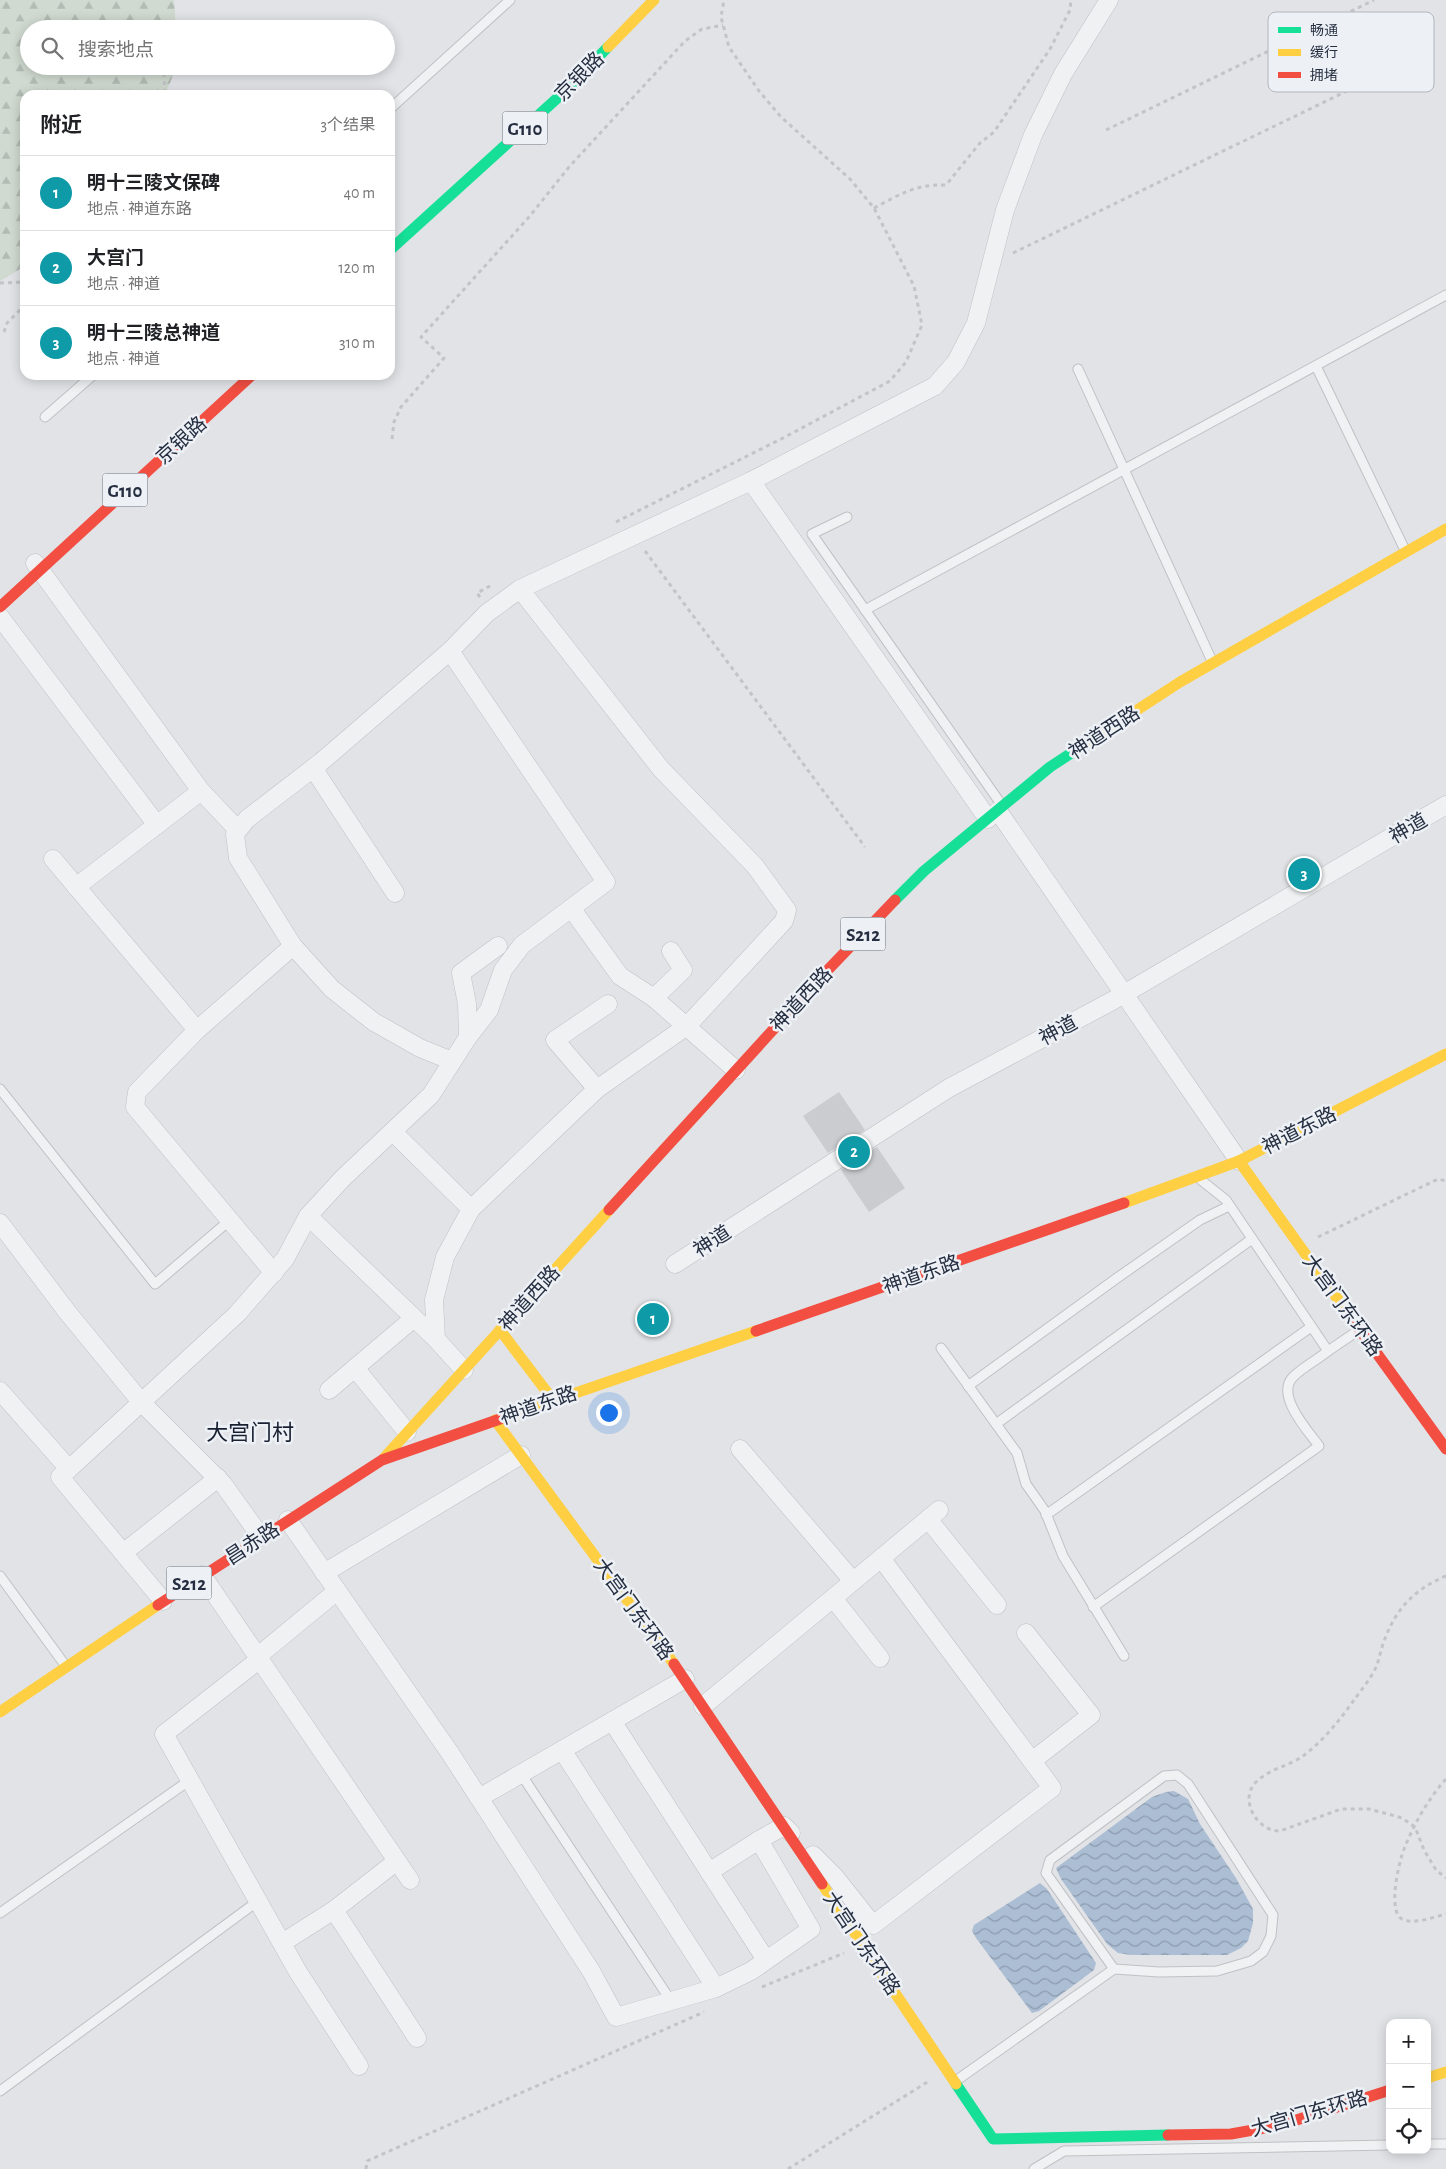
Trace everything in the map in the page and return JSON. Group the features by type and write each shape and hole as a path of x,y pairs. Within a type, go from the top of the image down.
{"main road":[{"name":"京银路","path":"395,245 564,92 654,0"},
{"path":"395,231 454,176"},
{"name":"京银路","path":"0,607 37,567 235,380"},
{"name":"京银路","path":"0,596 37,567 246,380"},
{"name":"神道西路","path":"382,1460 822,976 924,872 1050,768 1180,682 1446,529"},
{"name":"神道东路","path":"382,1460 1048,1231 1239,1161 1446,1054"},
{"name":"大宫门东环路","path":"1239,1161 1446,1449"},
{"path":"500,1330 531,1360 553,1400"},
{"name":"大宫门东环路","path":"495,1420 685,1679 993,2139 1231,2134 1281,2125 1386,2091"},
{"name":"昌赤路","path":"2,1706 67,1667 202,1575 382,1460"},
{"path":"1431,2077 1446,2072"}],"street":[{"path":"452,1061 420,1048 374,1022 332,989 293,946 238,858 235,834 247,819 313,768 450,651 487,613 520,589 751,481 935,386 956,362 976,322 1005,210 1033,135 1063,74 1109,0"},
{"path":"751,481 996,812 1125,994 1239,1161"},
{"path":"37,567 201,791 238,830"},
{"path":"436,1339 434,1300 446,1257 472,1209 597,1089 687,1026 784,921 787,910 755,866 661,769 520,589"},
{"path":"0,617 157,825"},
{"path":"163,1601 60,1477 237,1314 285,1259 308,1216 343,1178 431,1095 468,1037 488,1010 503,970 522,945 606,882 450,651"},
{"path":"313,768 395,893"},
{"path":"76,886 201,791"},
{"name":"神道","path":"675,1264 949,1088 1125,994 1446,806"},
{"path":"54,859 196,1030"},
{"path":"571,908 620,976 654,998 736,1070"},
{"path":"274,1273 135,1107 137,1092 196,1030 293,946"},
{"path":"468,1037 467,1004 461,973 498,946"},
{"path":"654,998 683,970 671,951"},
{"path":"597,1089 555,1040 608,1004"},
{"path":"393,1132 472,1209"},
{"path":"308,1216 436,1339 464,1370"},
{"path":"0,1223 68,1313 142,1403 218,1478 261,1537"},
{"path":"329,1390 414,1318"},
{"path":"355,1368 407,1432"},
{"path":"0,1391 69,1469"},
{"path":"740,1449 853,1581"},
{"path":"324,1573 521,1455"},
{"path":"123,1553 218,1478"},
{"path":"703,1706 933,1514 997,1605"},
{"path":"288,1520 479,1798 591,1971 616,2017 716,1988 751,1971 812,1928 759,1840"},
{"path":"710,1872 784,1826 835,1878 873,1925 1052,1788 881,1558"},
{"path":"202,1575 410,1880"},
{"path":"338,1591 164,1734 298,1972 359,2066"},
{"path":"833,1598 880,1658"},
{"path":"1026,1633 1091,1715 1032,1761"},
{"path":"479,1798 685,1679"},
{"path":"612,1721 766,1960"},
{"path":"562,1750 716,1988"},
{"path":"282,1943 334,1910 397,1861"},
{"path":"334,1910 417,2038"}],"lane":[{"path":"395,104 510,0"},
{"path":"865,610 1446,295"},
{"path":"1316,366 1406,552"},
{"path":"1078,370 1213,663"},
{"path":"45,418 87,380"},
{"path":"847,517 812,534 865,610 996,812"},
{"path":"0,1089 155,1284 230,1220"},
{"path":"1196,1177 1226,1200 1328,1351"},
{"path":"968,1386 1185,1230 1200,1220 1229,1206"},
{"path":"996,1424 1252,1239"},
{"path":"1046,1515 1311,1327"},
{"path":"1093,1607 1318,1446 1292,1410 1287,1394 1291,1379 1360,1329"},
{"path":"941,1348 1017,1453 1026,1484 1046,1515 1063,1556 1124,1656"},
{"path":"0,1576 67,1667"},
{"path":"521,1774 671,2001"},
{"path":"954,2082 1114,1969 1159,1972 1217,1971 1251,1961 1262,1952 1272,1936 1273,1915 1188,1784 1177,1775 1164,1776 1050,1860 1046,1873 1114,1969"},
{"path":"0,1913 190,1780"},
{"path":"0,2092 258,1901"},
{"path":"1431,2144 1446,2144"},
{"path":"1034,2169 1064,2150 1386,2145"}],"path":[{"path":"609,525 783,438 890,380 906,362 922,325 914,286 874,208 850,179 775,110 729,47 721,17 724,0"},
{"path":"874,208 910,189 927,184 946,185 980,143 994,132 1045,57 1070,10 1071,0"},
{"path":"1349,12 1374,0"},
{"path":"392,438 394,422 401,407 444,358 421,337 529,216 569,167 685,41 702,29 723,25"},
{"path":"1106,130 1268,51"},
{"path":"164,75 165,90"},
{"path":"992,263 1345,92"},
{"path":"0,283 20,282"},
{"path":"4,332 7,323 20,310"},
{"path":"634,536 865,847"},
{"path":"487,613 478,593 495,584"},
{"path":"1300,1246 1438,1179 1446,1181"},
{"path":"1446,1576 1418,1591 1406,1601 1394,1616 1376,1666 1355,1699 1332,1729 1302,1756 1255,1782 1249,1803 1255,1817 1263,1826 1273,1831 1280,1831 1341,1809 1368,1809 1402,1818 1415,1827 1424,1850 1436,1870 1446,1878"},
{"path":"1446,1779 1429,1800 1404,1850 1394,1897 1394,1908 1398,1918 1405,1921 1446,1914"},
{"path":"754,1990 864,1946"},
{"path":"366,2169 367,2161 709,2010"},
{"path":"788,2169 946,2070"}],"green space":[{"path":"0,0 174,0 175,20 20,20 20,75 173,75 167,90 20,90 20,269 0,281"}],"water":[{"path":"1174,1791 1188,1799 1200,1824 1236,1878 1253,1909 1253,1923 1248,1941 1241,1948 1227,1955 1131,1955 1118,1953 1107,1944 1061,1879 1056,1868 1152,1797"},
{"path":"1040,1883 1047,1889 1096,1963 1094,1970 1039,2011 1032,2013 972,1931 974,1925"}],"building":[{"path":"839,1092 865,1130 828,1153 803,1116"},
{"path":"877,1147 905,1188 869,1212 841,1170"}],"traffic: fast":[{"path":"395,245 564,92 608,47"},
{"path":"895,900 924,871 1050,767 1085,744"},
{"path":"956,2084 993,2139 1168,2135"}],"traffic: slow":[{"path":"608,47 654,0"},
{"path":"1085,744 1180,682 1446,529"},
{"path":"1124,1203 1239,1161 1446,1054"},
{"path":"1239,1161 1352,1319"},
{"path":"385,1457 609,1210"},
{"path":"500,1330 553,1400"},
{"path":"500,1419 756,1331"},
{"path":"495,1420 674,1664"},
{"path":"0,1712 158,1605"},
{"path":"822,1884 956,2084"},
{"path":"1431,2077 1446,2072"}],"traffic: jam":[{"path":"0,607 247,380"},
{"path":"609,1210 822,976 895,900"},
{"path":"756,1331 1124,1203"},
{"path":"1352,1319 1446,1449"},
{"path":"158,1605 382,1460 500,1419"},
{"path":"674,1664 822,1884"},
{"path":"1168,2135 1231,2134 1281,2125 1386,2091"}],"place":[{"name":"明十三陵总神道","path":"1304,874"},
{"name":"大宫门","path":"854,1152"},
{"name":"明十三陵文保碑","path":"653,1319"}],"district":[{"name":"大宫门村","path":"250,1432"}]}
